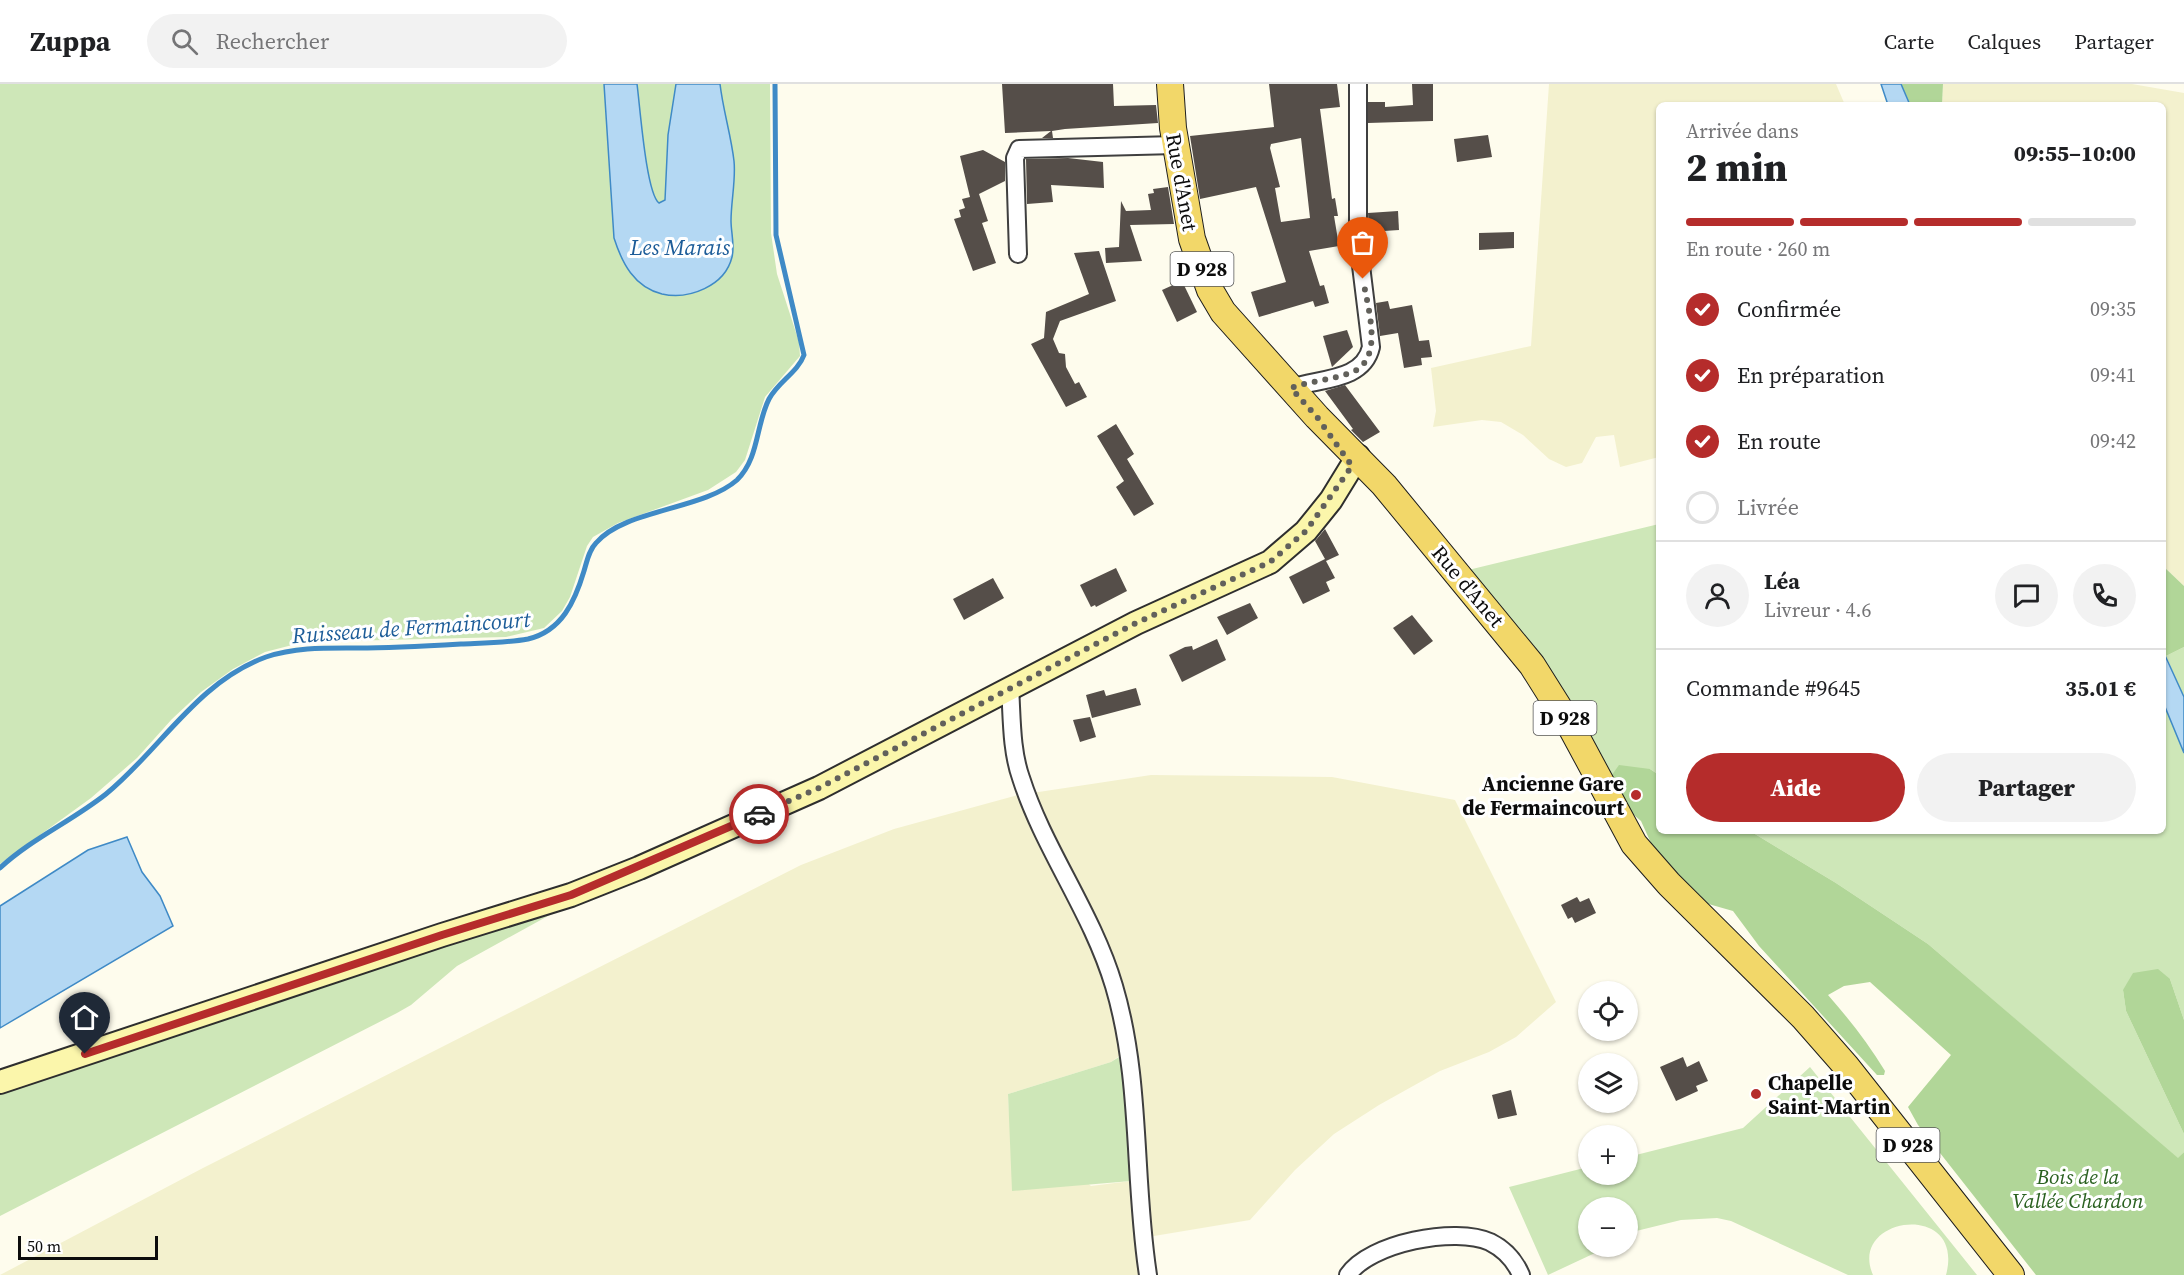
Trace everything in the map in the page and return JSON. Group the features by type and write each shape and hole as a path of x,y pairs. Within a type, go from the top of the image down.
{"main road":[{"name":"Rue d'Anet","path":"1170,84 1176,145 1192,239 1210,290 1233,325 1317,417 1532,665 1552,695 1623,828 1651,865 1803,1017 1846,1066 2011,1275"}],"street":[{"path":"1291,388 1353,372 1365,363 1370,352 1371,336 1358,241 1358,84"},
{"path":"1018,254 1016,158 1019,150 1176,145"},
{"path":"0,1082 603,883 819,788 1136,623 1270,562 1306,531 1355,461"},
{"path":"1010,687 1015,751 1020,776 1029,800 1093,932 1114,985 1132,1068 1142,1238 1148,1275"},
{"path":"1348,1275 1364,1261 1398,1245 1432,1238 1466,1237 1488,1242 1508,1255 1521,1275"}],"shaded area":[{"path":"1549,84 1836,84 1844,102 1656,102 1656,458 1620,467 1614,435 1596,437 1582,463 1566,467 1549,459 1523,435 1501,422 1482,420 1433,427 1436,411 1431,368 1531,346"},
{"path":"1943,84 2132,84 2184,93 2184,586 2166,569 2166,102 1942,102"},
{"path":"1151,775 1332,777 1455,800 1556,1002 1516,1037 1489,1052 1440,1071 1379,1105 1334,1134 1295,1170 1250,1220 1148,1237 1133,1049 1032,793"},
{"path":"1022,794 1074,899 1117,1009 1122,1054 1111,1062 1008,1094 1009,1115 1091,1186 1131,1181 1140,1275 0,1275 203,1168 801,865 894,829"}],"green space":[{"path":"0,84 770,84 771,233 777,274 799,342 800,356 765,397 745,460 736,472 708,490 618,523 593,537 587,546 570,597 562,611 544,628 506,637 304,642 265,652 233,669 201,692 172,719 137,758 91,798 0,864"},
{"path":"1901,84 1943,84 1942,102 1909,102"},
{"path":"1656,525 1656,773 1650,769 1609,779 1464,571"},
{"path":"2166,569 2184,586 2184,647 2166,656"},
{"path":"2184,647 2184,697 2166,656"},
{"path":"2166,709 2184,753 2184,1020 2170,979 2123,990 2126,1011 2184,1134 2184,1152 2178,1159 1928,944 1836,883 1755,834 2166,834"},
{"name":"Bois de la Vallée Chardon","path":"1619,765 1650,769 1656,773 1656,834 1755,834 1836,883 1928,944 2178,1158 2184,1152 2184,1275 2036,1275 1918,1125 1908,1107 1951,1055 1870,982 1844,986 1828,995 1858,1032 1885,1071 1884,1075 1877,1075 1759,946 1733,911 1705,903 1655,852 1641,821 1628,810 1609,779"},
{"path":"568,905 457,966 411,1005 397,1013 0,1216 0,1090"},
{"name":"Bois de la Vallée Chardon","path":"2158,969 2170,979 2184,1020 2184,1134 2126,1011 2123,990 2133,973"},
{"path":"1123,1050 1131,1181 1012,1191 1008,1094 1111,1062 1119,1057"},
{"path":"1810,1067 1977,1275 1946,1275 1948,1251 1939,1235 1925,1226 1907,1225 1890,1229 1876,1240 1869,1255 1873,1275 1848,1275 1731,1221 1717,1218 1681,1220 1638,1231 1638,1197 1578,1197 1578,1257 1586,1257 1548,1275 1509,1187 1578,1170 1578,1185 1638,1185 1638,1154 1743,1128"}],"water":[{"name":"Les Marais","path":"604,84 637,84 647,167 654,196 659,203 665,200 668,135 676,84 720,84 734,161 731,221 733,253 722,276 704,289 683,295 652,291 637,280 625,265 614,238"},
{"path":"1881,84 1901,84 1909,102 1887,102"},
{"path":"2166,658 2184,697 2184,753 2166,709"},
{"path":"127,837 142,872 160,896 173,926 0,1028 0,906 88,850"}],"building":[{"path":"1002,84 1113,84 1114,106 1156,105 1158,123 1065,129 1052,131 1053,138 1042,138 1051,131 1005,133"},
{"path":"1269,84 1337,84 1340,107 1320,109 1332,199 1335,198 1338,216 1334,216 1339,246 1309,251 1320,286 1324,285 1329,303 1315,307 1313,301 1259,317 1251,292 1286,282 1256,187 1200,199 1190,136 1274,127","holes":["1301,138 1310,218 1281,222 1275,188 1280,187 1271,144"]},
{"path":"1412,84 1433,84 1433,121 1368,123 1368,102 1385,102 1385,107 1413,105"},
{"path":"1488,135 1492,157 1457,162 1454,139"},
{"path":"983,150 1005,162 1005,181 979,194 988,221 982,223 996,263 973,271 954,219 961,217 959,210 965,208 962,199 970,197 960,156"},
{"path":"1068,158 1103,162 1104,188 1051,185 1053,202 1027,204 1026,159"},
{"path":"1168,187 1174,224 1130,225 1142,261 1106,263 1105,248 1119,247 1121,201 1126,211 1151,210 1148,194 1154,193 1153,189"},
{"path":"1398,211 1399,230 1369,232 1368,213"},
{"path":"1514,232 1514,248 1479,250 1479,233"},
{"path":"1099,251 1116,301 1060,321 1053,339 1059,353 1065,354 1066,367 1075,384 1079,382 1087,397 1066,407 1031,344 1044,338 1046,312 1089,294 1074,253"},
{"path":"1182,281 1197,312 1177,322 1162,290"},
{"path":"1388,301 1390,309 1412,305 1419,341 1429,340 1432,357 1421,358 1422,365 1404,368 1398,333 1380,336 1376,303"},
{"path":"1347,330 1353,347 1332,367 1323,336"},
{"path":"1345,385 1380,432 1363,442 1351,430 1353,429 1325,391"},
{"path":"1116,424 1134,454 1127,459 1154,504 1134,516 1116,487 1124,481 1097,436"},
{"path":"1325,529 1339,555 1326,561 1335,578 1326,582 1330,591 1303,604 1289,577 1325,559 1315,541"},
{"path":"1116,568 1127,591 1096,607 1095,605 1091,607 1080,585"},
{"path":"993,578 1004,598 964,620 953,599"},
{"path":"1250,603 1258,618 1227,635 1217,617"},
{"path":"1412,615 1433,641 1414,655 1393,628"},
{"path":"1217,639 1226,660 1182,682 1169,655 1185,647 1192,646 1193,650"},
{"path":"1136,688 1141,705 1092,718 1086,695 1104,690 1106,696"},
{"path":"1090,717 1096,737 1080,742 1073,720"},
{"path":"1577,897 1580,902 1589,898 1596,913 1575,923 1572,917 1568,919 1561,905"},
{"path":"1683,1057 1687,1067 1699,1061 1708,1081 1696,1086 1698,1091 1676,1101 1660,1067"},
{"path":"1511,1090 1517,1115 1498,1119 1492,1095"}],"waterway":[{"name":"Ruisseau de Fermaincourt","path":"0,868 25,848 106,794 126,777 199,700 242,668 266,657 300,650 494,643 528,639 540,635 558,622 565,613 576,593 588,556 596,543 609,532 644,516 705,498 737,480 744,472 753,452 769,399 777,387 797,367 804,355 776,235 775,84"}],"way so far":[{"path":"759,814 819,788 1136,623 1270,562 1306,531 1331,500 1352,466 1317,417 1291,388 1353,372 1367,360 1372,343 1363,279"}],"place":[{"name":"Ancienne Gare de Fermaincourt","path":"1636,795"},
{"name":"Chapelle Saint-Martin","path":"1756,1094"}],"route":[{"path":"85,1054 442,935 571,895 639,868 759,814"}]}
